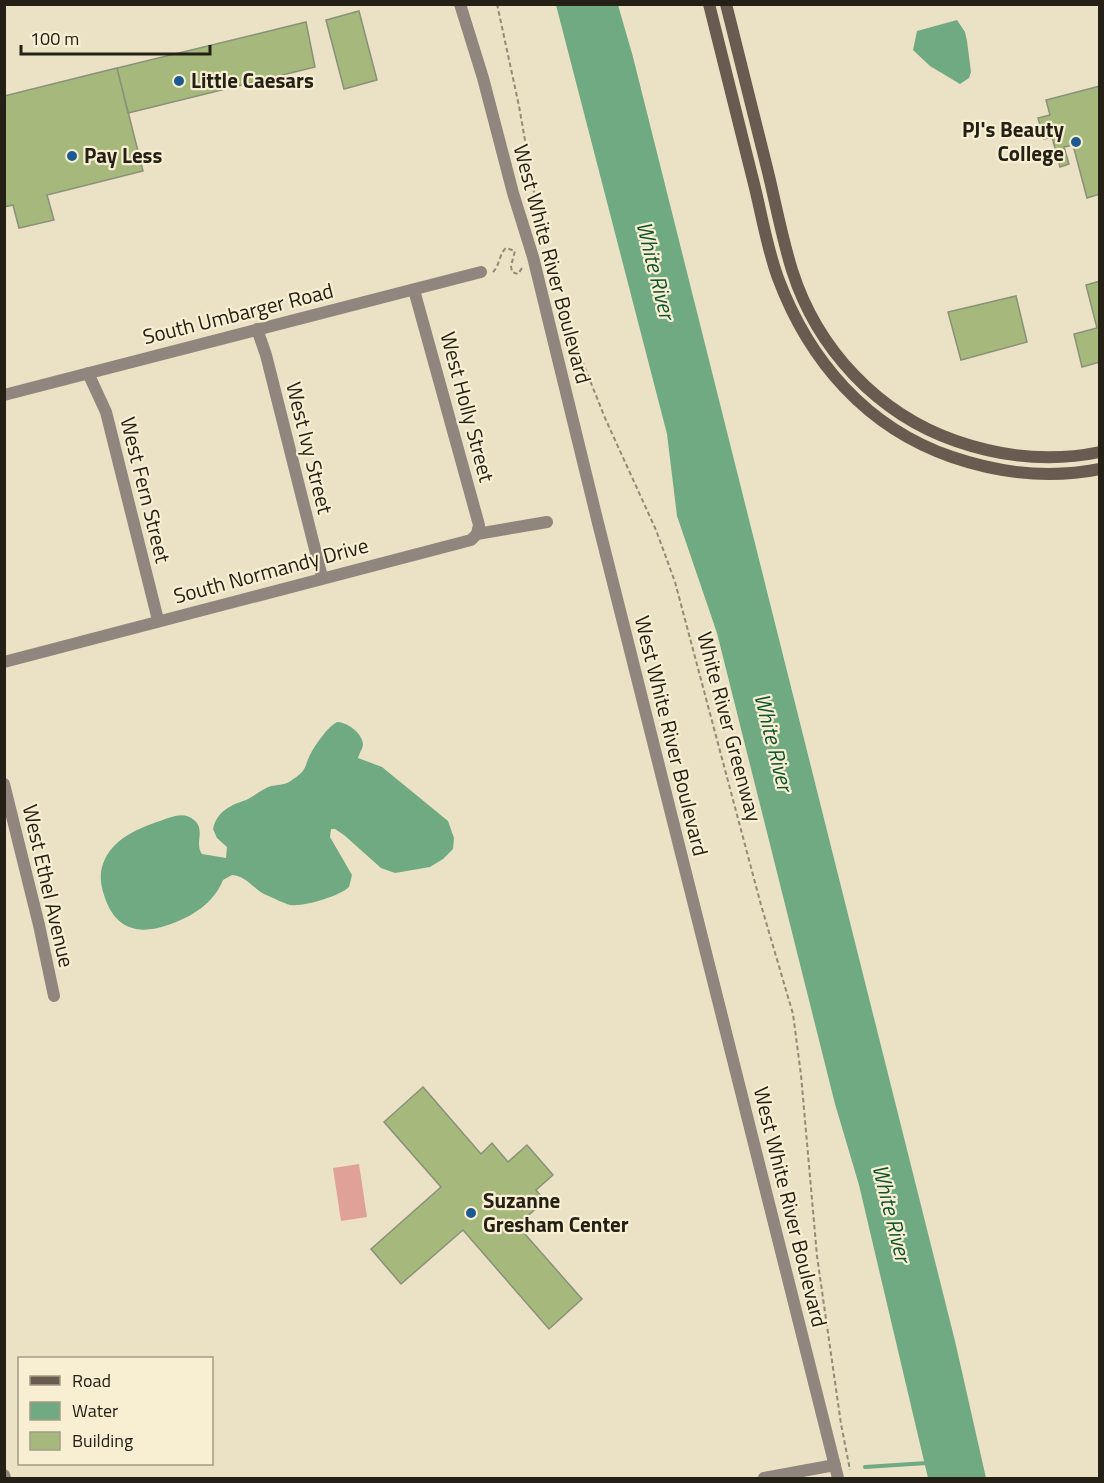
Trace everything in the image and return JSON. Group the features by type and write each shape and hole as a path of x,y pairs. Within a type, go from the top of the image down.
{"main road":[{"path":"709,4 778,276 806,337 840,384 876,417 910,440 970,463 1031,474 1100,469"},
{"path":"726,4 793,271 819,329 852,374 893,410 918,425 974,448 1031,457 1100,452"}],"street":[{"name":"West White River Boulevard","path":"460,4 483,78 513,193 539,254 595,512 838,1479"},
{"name":"South Umbarger Road","path":"4,394 481,272"},
{"name":"West Holly Street","path":"414,290 479,525 477,534"},
{"name":"West Ivy Street","path":"257,329 266,355 322,577"},
{"name":"West Fern Street","path":"88,373 108,421 158,620"},
{"name":"South Normandy Drive","path":"4,662 322,577 471,540 477,534 547,522"},
{"name":"West Ethel Avenue","path":"4,784 54,996"},
{"path":"764,1479 835,1465"}],"path":[{"path":"481,272 494,272 499,264 502,251 506,248 515,251 511,267 512,272 518,274 525,260 539,254 519,106 496,4"},
{"name":"White River Greenway","path":"555,290 604,418 656,530 675,582 761,905 793,1014 801,1075 817,1256 841,1424 852,1479"}],"shaded area":[{"path":"359,1164 367,1217 341,1221 333,1168"}],"water":[{"name":"White River","path":"556,5 618,5 633,57 955,1341 986,1478 928,1478 859,1185 835,1104 717,633 677,516 667,434"},
{"path":"957,20 965,32 971,72 969,78 960,84 930,66 913,50 917,31"},
{"path":"338,722 350,726 360,736 363,744 358,758 382,767 448,821 454,838 453,849 443,859 430,867 395,873 381,868 344,835 331,829 330,837 352,875 349,887 330,897 312,903 289,905 264,894 245,880 232,875 223,880 208,902 185,918 146,930 120,922 108,906 101,882 103,864 115,845 136,831 182,815 190,817 197,824 202,854 226,858 227,847 217,838 213,829 221,813 268,787 287,783 298,776 304,770 311,753 322,737 330,727"}],"building":[{"path":"359,11 377,80 344,89 326,20"},
{"path":"306,22 315,67 128,113 117,68"},
{"name":"Pay Less","path":"117,68 143,171 47,195 54,220 19,228 13,205 4,207 4,96"},
{"name":"PJ's Beauty College","path":"1100,86 1100,194 1087,198 1073,145 1064,147 1069,164 1060,167 1052,137 1044,139 1038,118 1050,115 1046,100"},
{"path":"1100,281 1100,362 1082,367 1074,334 1097,328 1086,285"},
{"path":"1016,296 1027,342 961,360 948,312"},
{"name":"Suzanne Gresham Center","path":"423,1087 481,1154 492,1143 508,1162 527,1145 553,1175 536,1190 545,1201 517,1225 582,1299 549,1329 463,1230 401,1284 371,1249 441,1187 384,1122"}],"waterway":[{"path":"865,1467 927,1463"}],"place":[{"name":"Little Caesars","path":"179,81"},
{"name":"PJ's Beauty College","path":"1076,142"},
{"name":"Pay Less","path":"72,156"},
{"name":"Suzanne Gresham Center","path":"471,1213"}]}
